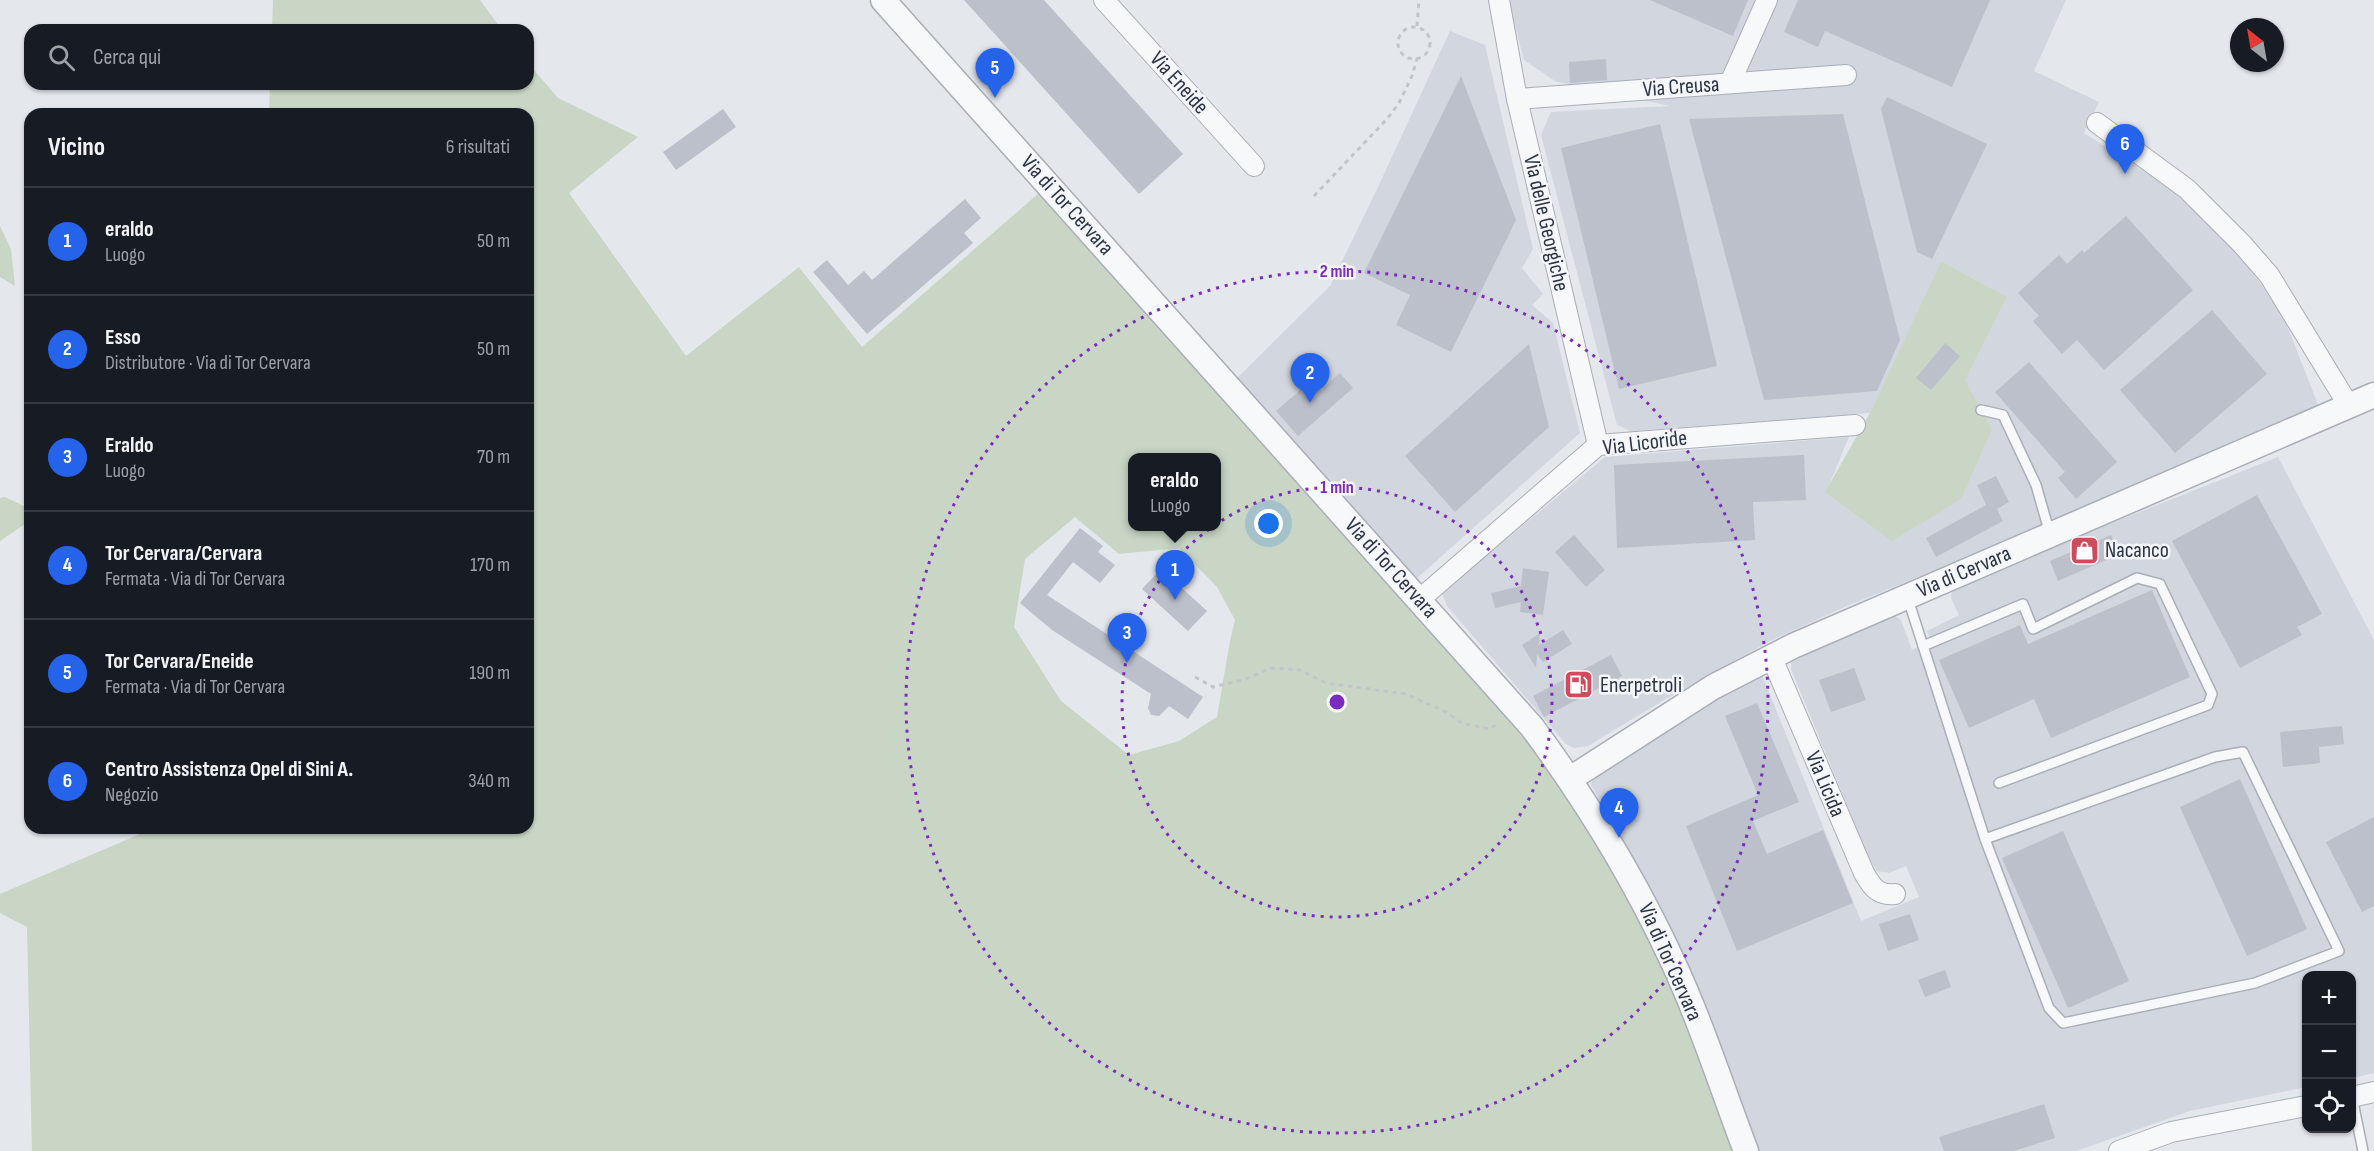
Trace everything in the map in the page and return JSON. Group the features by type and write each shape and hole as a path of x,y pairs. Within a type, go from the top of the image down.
{"street":[{"name":"Via di Tor Cervara","path":"883,0 1419,600 1516,710 1570,779 1637,891 1674,963 1746,1151"},
{"name":"Via Eneide","path":"1104,0 1254,166"},
{"name":"Via delle Georgiche","path":"1498,0 1517,99 1598,445"},
{"path":"1730,83 1767,0"},
{"name":"Via Creusa","path":"1517,99 1846,75"},
{"path":"2097,123 2187,189 2242,244 2269,275 2349,406"},
{"name":"Via di Cervara","path":"1570,779 1713,687 1771,656 2374,395"},
{"name":"Via Licoride","path":"1419,600 1598,445 1855,425"},
{"name":"Via Licida","path":"1771,656 1864,873 1874,889 1885,895 1895,894"},
{"path":"2356,1096 2374,1092"},
{"path":"2119,1151 2171,1132 2302,1107"}],"lane":[{"path":"1981,410 2003,415 2036,484 2050,536"},
{"path":"1923,646 2023,604 2033,629 2138,578 2160,584 2212,694 2208,705 1999,783"},
{"path":"1907,596 1984,839 2049,1008 2063,1023 2255,983 2339,951 2243,752 2214,757 1984,839"},
{"path":"2356,1117 2363,1151"}],"path":[{"path":"1417,26 1419,0"},
{"path":"1417,26 1427,32 1431,43 1427,54 1417,59 1406,57 1398,49 1398,37 1406,28 1417,26"},
{"path":"1314,196 1387,119 1399,103 1417,59"},
{"path":"1195,677 1213,687 1246,679 1271,668 1300,670 1326,683 1406,694 1446,711 1462,723 1489,729 1501,723 1516,710"}],"shaded area":[{"path":"1508,0 2066,0 2034,71 2099,102 2084,133 2183,196 2247,265 2282,313 2319,407 2042,526 1847,606 1770,641 1664,700 1588,746 1574,748 1566,744 1447,606 1442,593 1605,457 1849,437 1826,492 1992,429 1965,380 2007,297 1941,261 1870,413 1631,431 1617,425 1541,135 1551,112 1670,106 1555,81 1524,60"},
{"path":"1450,31 1485,45 1533,249 1522,268 1543,294 1532,305 1553,323 1580,433 1416,579 1236,379 1330,286"},
{"path":"2278,457 2374,640 2374,1073 2356,1077 2356,971 2302,971 2302,1088 2190,1111 2076,1151 1759,1151 1693,987 1654,898 1591,785 1593,778 1717,698 1762,675 1861,921 1919,897 1906,866 1889,873 1877,871 1869,859 1791,669 1792,656 1894,615 1901,620 1912,650 1931,642 1927,631 1959,615 1951,598 1952,591 2052,547"}],"green space":[{"path":"273,0 480,0 498,24 272,24"},
{"path":"534,70 558,98 638,137 569,193 686,356 799,267 862,347 1040,192 1525,735 1559,783 1627,889 1672,983 1736,1151 32,1151 27,927 0,913 0,894 140,834 534,834 534,108 269,108 270,90 534,90","holes":["1075,517 1119,554 1179,548 1217,587 1235,620 1217,717 1179,741 1129,755 1061,701 1014,627 1025,559"]},
{"path":"0,226 11,249 15,286 0,277"},
{"path":"1941,261 2007,297 1965,380 1992,429 1961,499 1892,541 1825,492 1870,413"},
{"path":"5,497 24,506 24,525 0,541 0,498"}],"building":[{"path":"964,0 1044,0 1183,154 1139,194"},
{"path":"1650,0 1748,0 1733,36"},
{"path":"1798,0 1990,0 1952,87 1825,31 1818,47 1784,32"},
{"path":"1606,59 1607,80 1570,83 1569,62"},
{"path":"1461,76 1516,220 1451,352 1396,325 1410,295 1364,273"},
{"path":"1887,97 1987,144 1932,259 1917,252 1881,109"},
{"path":"723,109 736,127 676,170 663,152"},
{"path":"1843,114 1900,340 1877,391 1764,400 1689,119"},
{"path":"1660,124 1717,366 1619,389 1561,148"},
{"path":"965,199 981,218 964,233 973,243 867,334 813,272 827,260 848,285 864,271 872,280"},
{"path":"2126,216 2193,290 2104,370 2077,340 2062,354 2033,321 2039,316 2018,293 2059,255 2067,264 2082,250 2084,253"},
{"path":"2212,310 2267,374 2175,453 2120,390"},
{"path":"1945,343 1960,356 1931,390 1916,378"},
{"path":"1529,344 1549,427 1455,512 1405,456"},
{"path":"2029,362 2117,462 2076,499 2058,478 2065,472 1995,392"},
{"path":"1340,373 1353,388 1298,436 1276,411 1312,380 1321,390"},
{"path":"1804,455 1806,500 1753,502 1755,540 1617,548 1614,465"},
{"path":"1996,476 2009,502 1997,509 2003,521 1936,557 1926,538 1986,505 1977,485"},
{"path":"2257,495 2322,614 2297,627 2302,635 2240,668 2172,541"},
{"path":"1080,528 1103,546 1098,552 1115,565 1100,583 1073,562 1047,595 1203,697 1188,719 1169,706 1159,716 1151,715 1148,708 1151,694 1052,630 1020,603"},
{"path":"1574,535 1605,570 1586,587 1555,552"},
{"path":"2111,535 2120,554 2058,581 2050,561"},
{"path":"1523,568 1549,572 1543,615 1520,612 1521,602 1495,608 1491,593 1521,586"},
{"path":"1161,569 1207,611 1188,631 1142,589"},
{"path":"2152,590 2190,677 2051,738 2034,699 1969,728 1939,660 2020,625 2028,644"},
{"path":"1563,630 1572,644 1543,662 1537,654 1536,668 1522,645 1540,633 1539,645"},
{"path":"1611,655 1622,676 1544,717 1533,696"},
{"path":"1854,668 1866,700 1831,712 1819,680"},
{"path":"1757,703 1799,802 1753,821 1767,854 1823,830 1853,903 1737,951 1686,826 1758,795 1725,716"},
{"path":"2342,726 2344,744 2319,747 2320,763 2283,767 2280,732"},
{"path":"2240,779 2307,929 2247,956 2180,807"},
{"path":"2374,817 2374,906 2362,912 2326,842"},
{"path":"2063,831 2129,981 2068,1008 2002,858"},
{"path":"1910,914 1919,940 1888,951 1879,924"},
{"path":"1945,970 1951,987 1925,997 1918,980"},
{"path":"2044,1104 2055,1138 2014,1151 1944,1151 1939,1137"}],"place":[{"name":"Tor Cervara/Eneide","path":"995,98"},
{"name":"Centro Assistenza Opel di Sini A.","path":"2125,174"},
{"name":"Esso","path":"1310,403"},
{"name":"Nacanco","path":"2084,550"},
{"name":"eraldo","path":"1175,600"},
{"name":"Eraldo","path":"1127,663"},
{"name":"Enerpetroli","path":"1579,685"},
{"name":"Tor Cervara/Cervara","path":"1619,838"}]}
